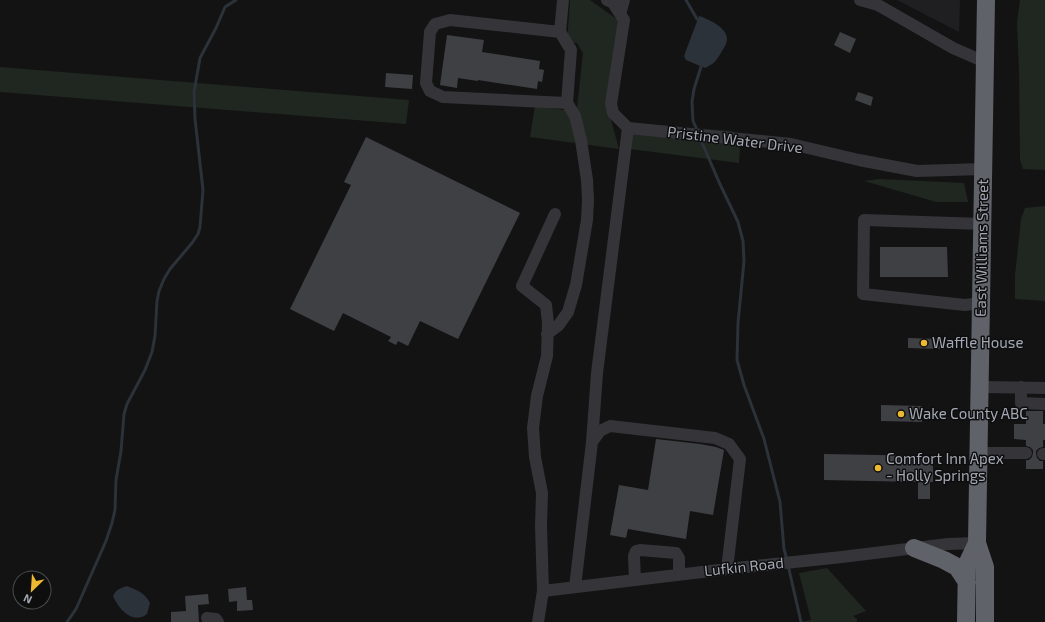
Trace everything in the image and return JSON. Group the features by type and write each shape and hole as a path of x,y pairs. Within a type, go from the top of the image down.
{"highway":[{"name":"East Williams Street","path":"986,0 977,543 985,567 986,622"},
{"name":"East Williams Street","path":"966,622 967,564 977,543"},
{"path":"914,548 944,560 956,567 967,582"}],"street":[{"path":"547,334 558,326 568,312 576,285 588,200 587,180 581,140 575,116 567,103 571,50 560,32 563,0"},
{"path":"575,587 592,442 597,374 628,128 613,113 611,104 624,20 613,3 607,0"},
{"path":"620,14 624,0"},
{"path":"860,0 878,5 953,48 985,62"},
{"path":"560,32 450,20 435,24 430,32 426,82 430,91 444,97 567,103"},
{"name":"Pristine Water Drive","path":"628,128 790,144 859,160 917,171 983,169"},
{"path":"538,622 543,591 541,526 542,493 535,457 533,428 537,396 547,356 548,323 546,305 522,286 555,214"},
{"path":"981,303 965,305 863,294 864,220 983,224"},
{"path":"1021,387 1021,403 1045,404"},
{"path":"980,388 1045,388"},
{"path":"592,442 600,431 610,426 715,438 729,444 740,458 727,569"},
{"path":"979,453 1026,452"},
{"name":"Lufkin Road","path":"543,591 948,544 977,543"},
{"path":"635,580 634,556 636,551 640,550 676,553 679,558 679,575"}],"shaded area":[{"path":"570,0 590,0 618,20 610,116 619,149 530,137 535,106 564,110 577,108 583,53 577,43 567,42"},
{"path":"897,0 960,0 959,32"},
{"path":"1020,0 1045,0 1045,170 1023,169 1020,160 1017,22"},
{"path":"699,16 712,21 721,27 727,39 725,46 716,60 705,68 686,60 684,56"},
{"path":"0,67 409,100 406,124 0,92"},
{"path":"631,123 732,131 740,147 739,163 630,149"},
{"path":"880,179 964,183 968,202 936,202 864,181"},
{"path":"1045,206 1045,301 1015,299 1015,275 1021,219 1025,208"},
{"path":"827,568 866,611 853,616 857,619 857,622 800,622 811,620 799,573"},
{"path":"127,586 140,592 150,603 147,614 142,617 137,618 128,615 117,604 113,596 119,589"}],"building":[{"path":"840,32 856,39 850,53 834,45"},
{"path":"447,35 484,40 482,52 540,61 539,69 544,70 542,82 538,81 537,89 458,78 457,88 440,85"},
{"path":"386,73 413,75 412,89 385,87"},
{"path":"858,92 873,97 871,106 855,100"},
{"path":"366,137 520,213 458,339 420,321 408,346 398,341 396,345 388,341 391,337 343,313 334,331 290,309 351,185 344,182"},
{"path":"880,247 947,247 948,277 880,277"},
{"name":"Waffle House","path":"908,338 940,339 940,349 908,348"},
{"name":"Wake County ABC","path":"881,405 922,406 922,422 881,421"},
{"path":"1026,411 1043,411 1045,440 1043,440 1043,447 1036,451 1036,454 1040,461 1043,461 1043,469 1026,469 1026,460 1029,460 1032,457 1033,450 1026,446 1026,440 1014,439 1014,424 1026,424"},
{"path":"656,439 700,444 724,450 713,515 690,511 686,539 628,529 626,538 610,535 619,485 648,490"},
{"name":"Comfort Inn Apex - Holly Springs","path":"824,454 933,456 933,482 930,482 930,499 918,499 918,482 824,480"},
{"path":"246,587 247,600 252,600 253,610 237,611 237,601 229,602 228,589"},
{"path":"208,594 209,604 198,605 199,622 171,622 171,612 186,611 185,596"}],"waterway":[{"path":"67,622 76,609 106,541 112,523 115,510 116,480 121,451 124,414 127,404 145,370 152,352 159,291 170,269 192,243 198,234 200,227 203,190 195,119 194,92 200,58 225,7 236,0"},
{"path":"686,0 697,19"},
{"path":"698,132 693,121 692,102 694,89 701,67"},
{"path":"700,138 738,222 743,241 744,261 738,323 737,360 744,385 764,439 780,502 784,549 787,560"},
{"path":"788,565 801,622"}],"place":[{"name":"Waffle House","path":"924,343"},
{"name":"Wake County ABC","path":"901,414"},
{"name":"Comfort Inn Apex - Holly Springs","path":"878,468"}]}
